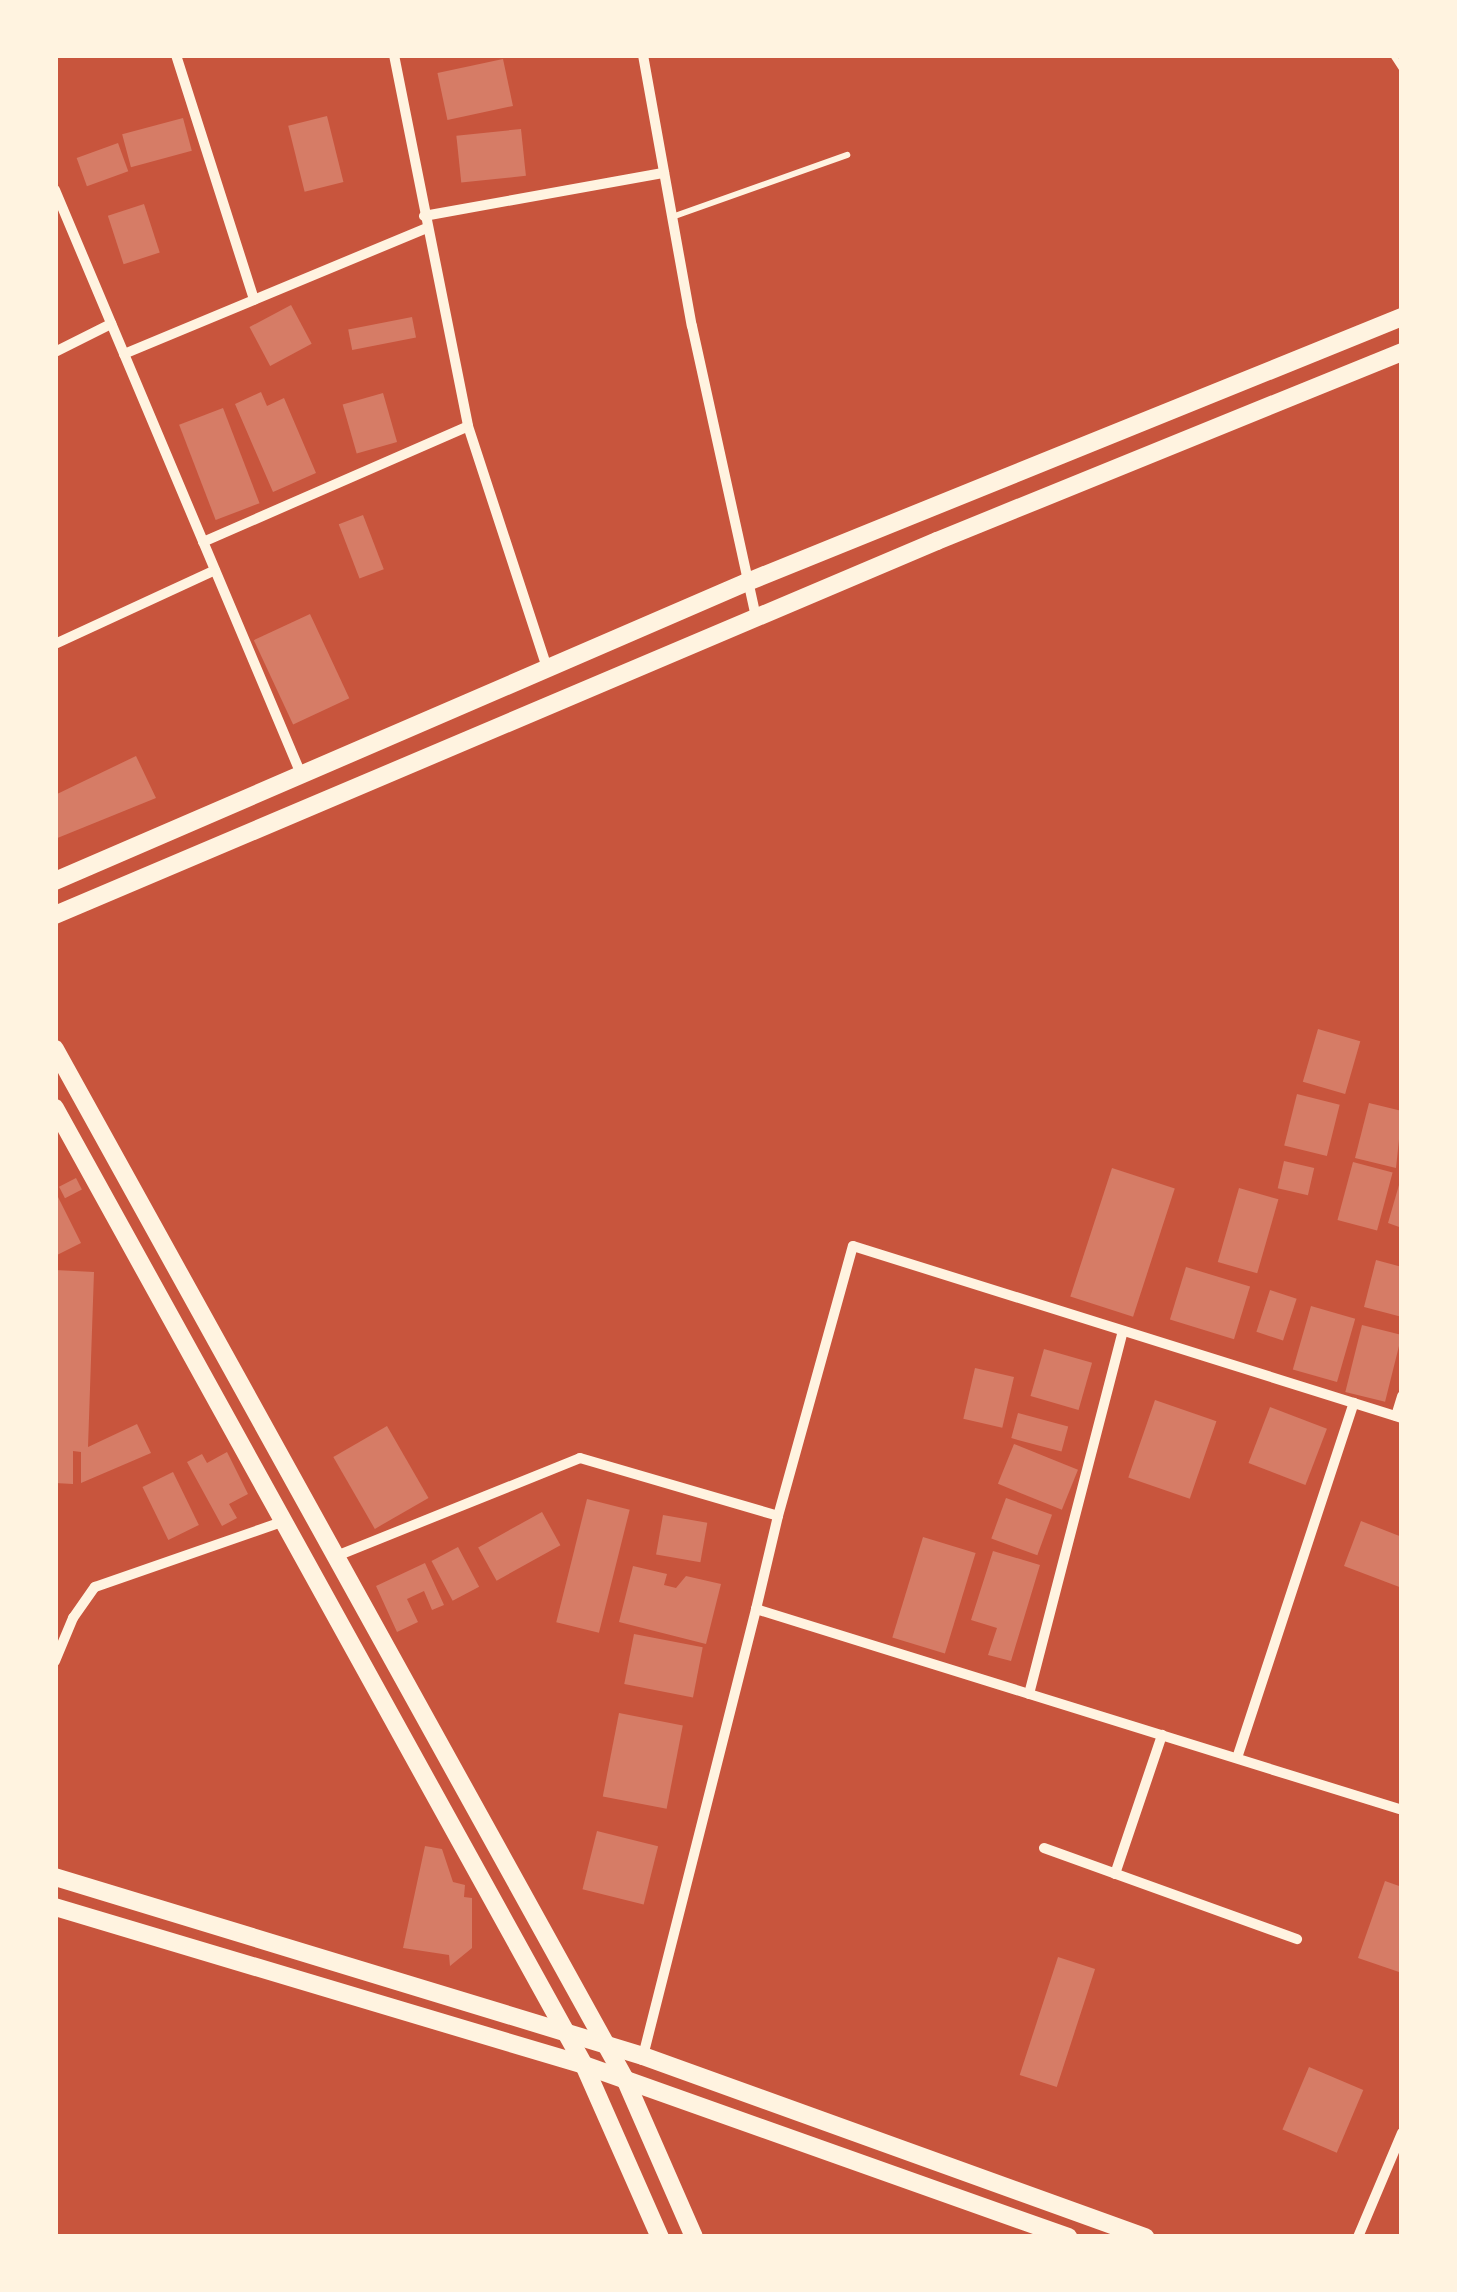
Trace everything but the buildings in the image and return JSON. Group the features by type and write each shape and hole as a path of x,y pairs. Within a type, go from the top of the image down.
{"main road":[{"path":"55,881 745,583 1402,317"},
{"path":"55,915 756,617 1402,352"},
{"path":"55,1048 600,2042 626,2079 694,2237"},
{"path":"55,1108 288,1520 584,2065 660,2237"},
{"path":"55,1877 643,2056 1144,2237"},
{"path":"55,1907 584,2065 1068,2237"}],"street":[{"path":"176,55 254,300"},
{"path":"394,55 468,426 548,668"},
{"path":"643,55 745,583 756,617"},
{"path":"124,354 425,222 664,173"},
{"path":"55,190 301,774"},
{"path":"55,352 111,324"},
{"path":"204,542 468,426"},
{"path":"55,644 215,570"},
{"path":"643,2056 778,1516 853,1246 1399,1417 1402,1396"},
{"path":"1029,1694 1123,1331"},
{"path":"1236,1758 1354,1403"},
{"path":"333,1557 580,1458 778,1516"},
{"path":"55,1662 73,1618 95,1587 288,1520"},
{"path":"756,1609 1402,1810"},
{"path":"1115,1874 1162,1735"},
{"path":"1044,1848 1297,1939"},
{"path":"1358,2237 1402,2133"}],"lane":[{"path":"1394,55 1402,69"},
{"path":"672,217 847,154"}]}
